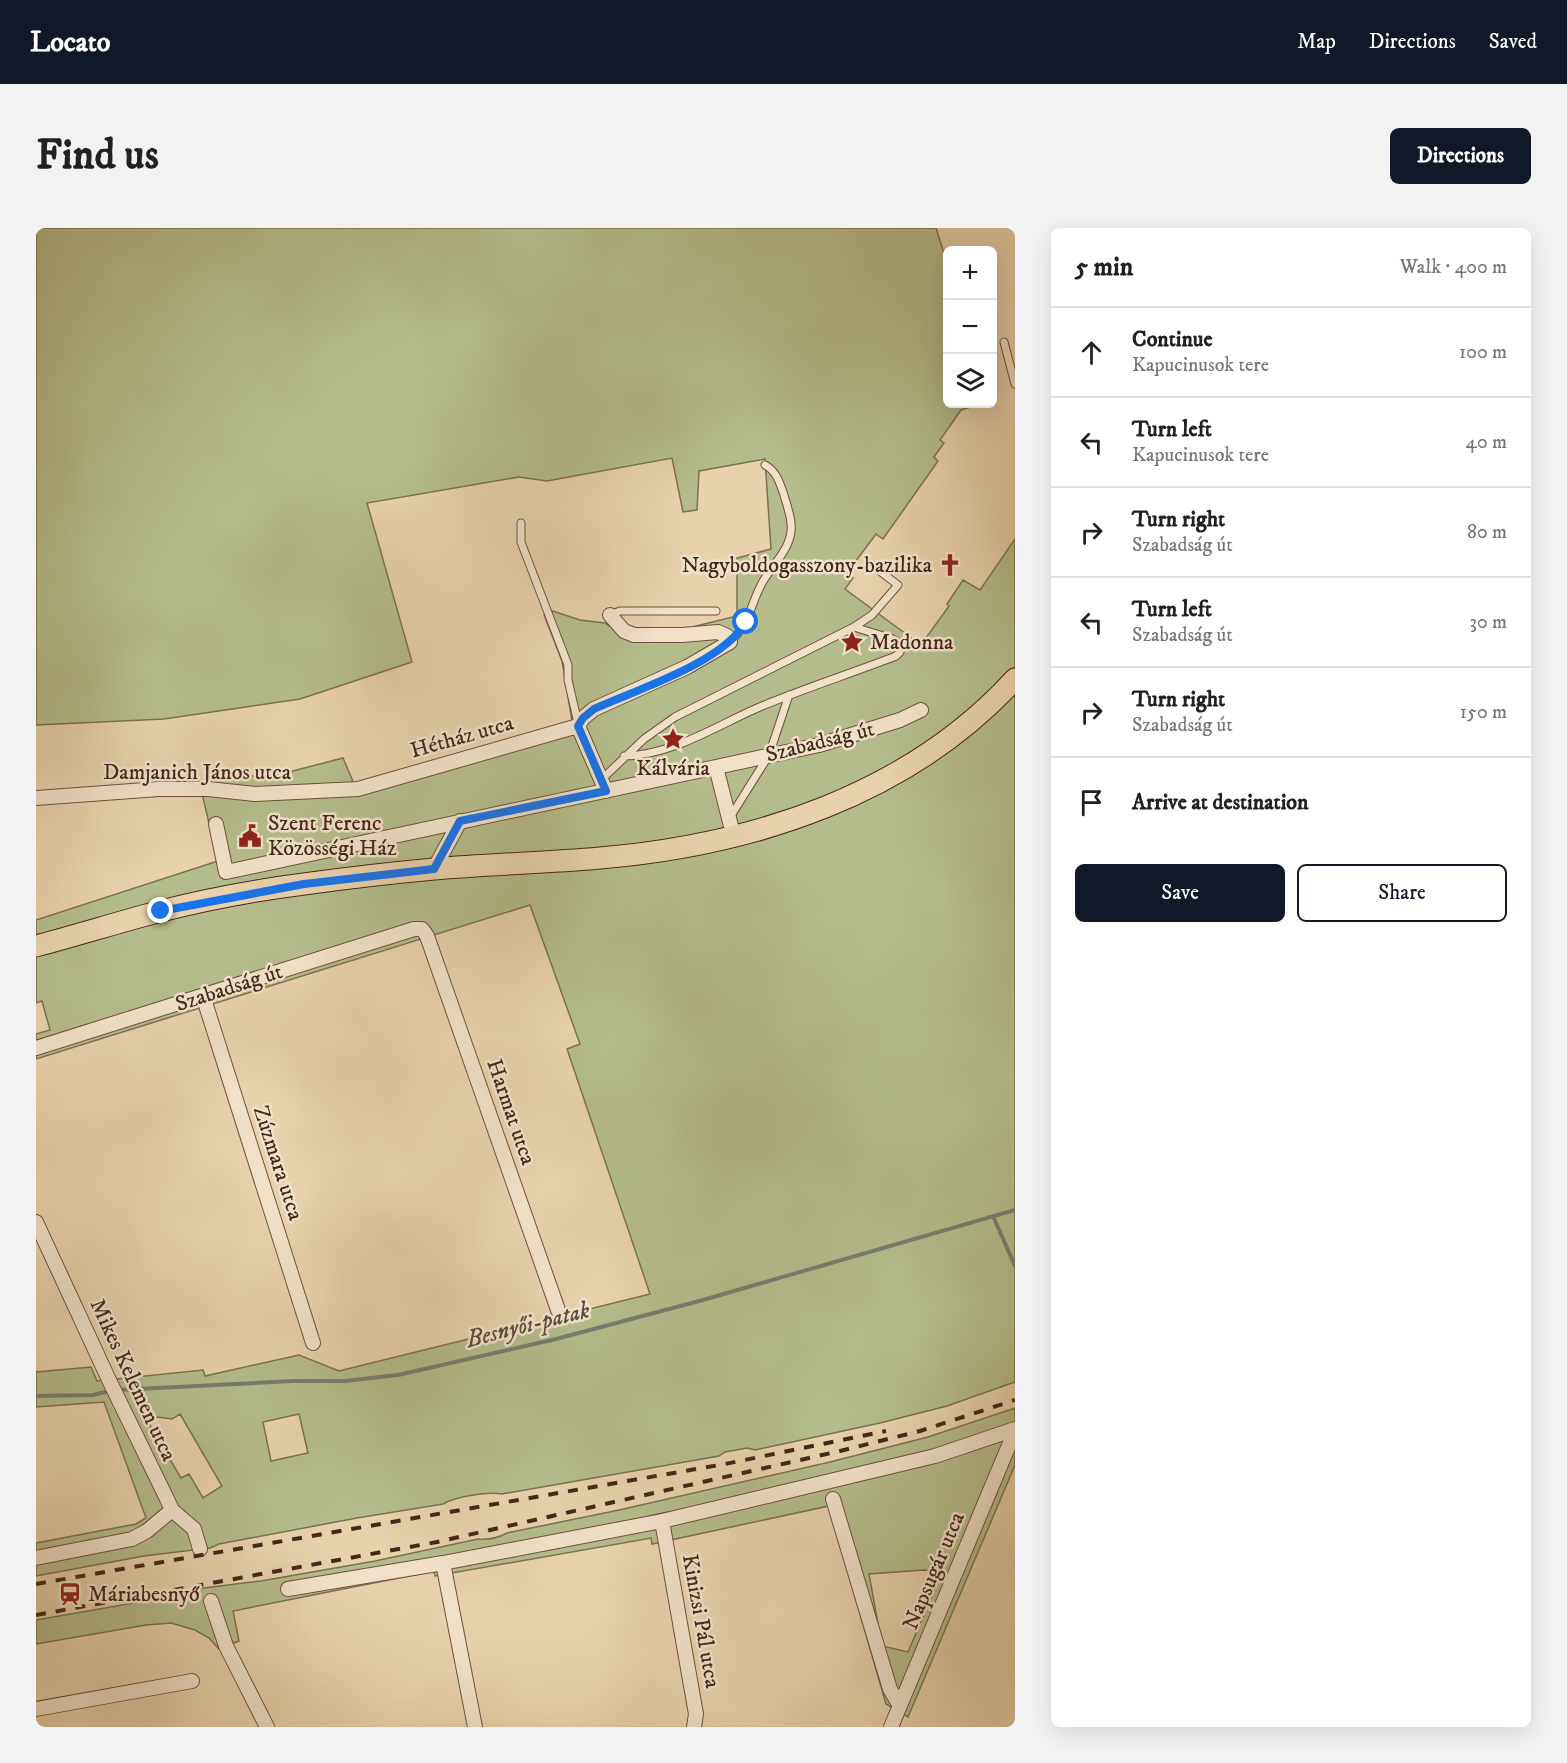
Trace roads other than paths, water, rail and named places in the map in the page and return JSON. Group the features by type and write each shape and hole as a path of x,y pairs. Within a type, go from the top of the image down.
{"main road":[{"path":"36,946 161,911 304,884 434,869 601,858 678,849 731,828 791,821 872,786 918,759 958,731 1015,679"}],"street":[{"path":"603,785 578,726 583,718 594,709 687,667 730,642 727,636 718,632 682,635 629,634 610,615"},
{"name":"Szabadság út","path":"216,824 226,872 460,821 603,785 716,767 819,745 900,720 921,710"},
{"name":"Hétház utca","path":"358,789 578,726"},
{"path":"716,767 731,828"},
{"name":"Damjanich János utca","path":"36,798 159,789 208,789 255,794 358,789"},
{"path":"434,869 460,821"},
{"name":"Szabadság út","path":"36,1048 414,929 422,929"},
{"name":"Harmat utca","path":"422,929 427,936 558,1310"},
{"name":"Zúzmara utca","path":"203,996 313,1343"},
{"name":"Mikes Kelemen utca","path":"36,1222 172,1510 194,1529 200,1549"},
{"path":"288,1589 443,1563 662,1521 935,1456 1015,1430"},
{"name":"Napsugár utca","path":"891,1727 1015,1430"},
{"path":"844,1478 833,1499 890,1689 900,1706"},
{"path":"803,1487 833,1499"},
{"path":"36,1558 132,1539 147,1531 172,1510"},
{"name":"Kinizsi Pál utca","path":"662,1521 696,1714 694,1727"},
{"path":"443,1563 475,1727"},
{"path":"211,1601 226,1646 267,1727"},
{"path":"36,1709 192,1681"}],"lane":[{"path":"1004,342 1015,384"},
{"path":"730,642 746,622 762,581 785,549 791,536 791,521 779,481 772,468 765,465"},
{"path":"521,523 520,542 568,665 568,680 578,726"},
{"path":"603,785 624,756 655,730 675,717 854,627 872,615 898,585 873,566"},
{"path":"610,615 620,611 716,611"},
{"path":"624,756 640,756 661,751 789,695 896,656 900,652 901,644 897,641 854,627"},
{"path":"731,828 769,755 789,695"}],"waterway":[{"name":"Besnyői-patak","path":"117,1390 293,1381 345,1381 398,1375 556,1339 703,1300 1015,1210"},
{"path":"993,1216 1015,1266"},
{"name":"Besnyői-patak","path":"36,1396 93,1395 110,1391"},
{"path":"650,1517 669,1513"}],"railway":[{"path":"36,1615 437,1542 840,1451 920,1431 1015,1400"},
{"path":"36,1584 725,1464 886,1431"}],"place":[{"name":"Nagyboldogasszony-bazilika","path":"950,565"},
{"name":"Madonna","path":"852,642"},
{"name":"Kálvária","path":"673,739"},
{"name":"Szent Ferenc Közösségi Ház","path":"250,836"},
{"name":"Máriabesnyő","path":"70,1594"}]}
